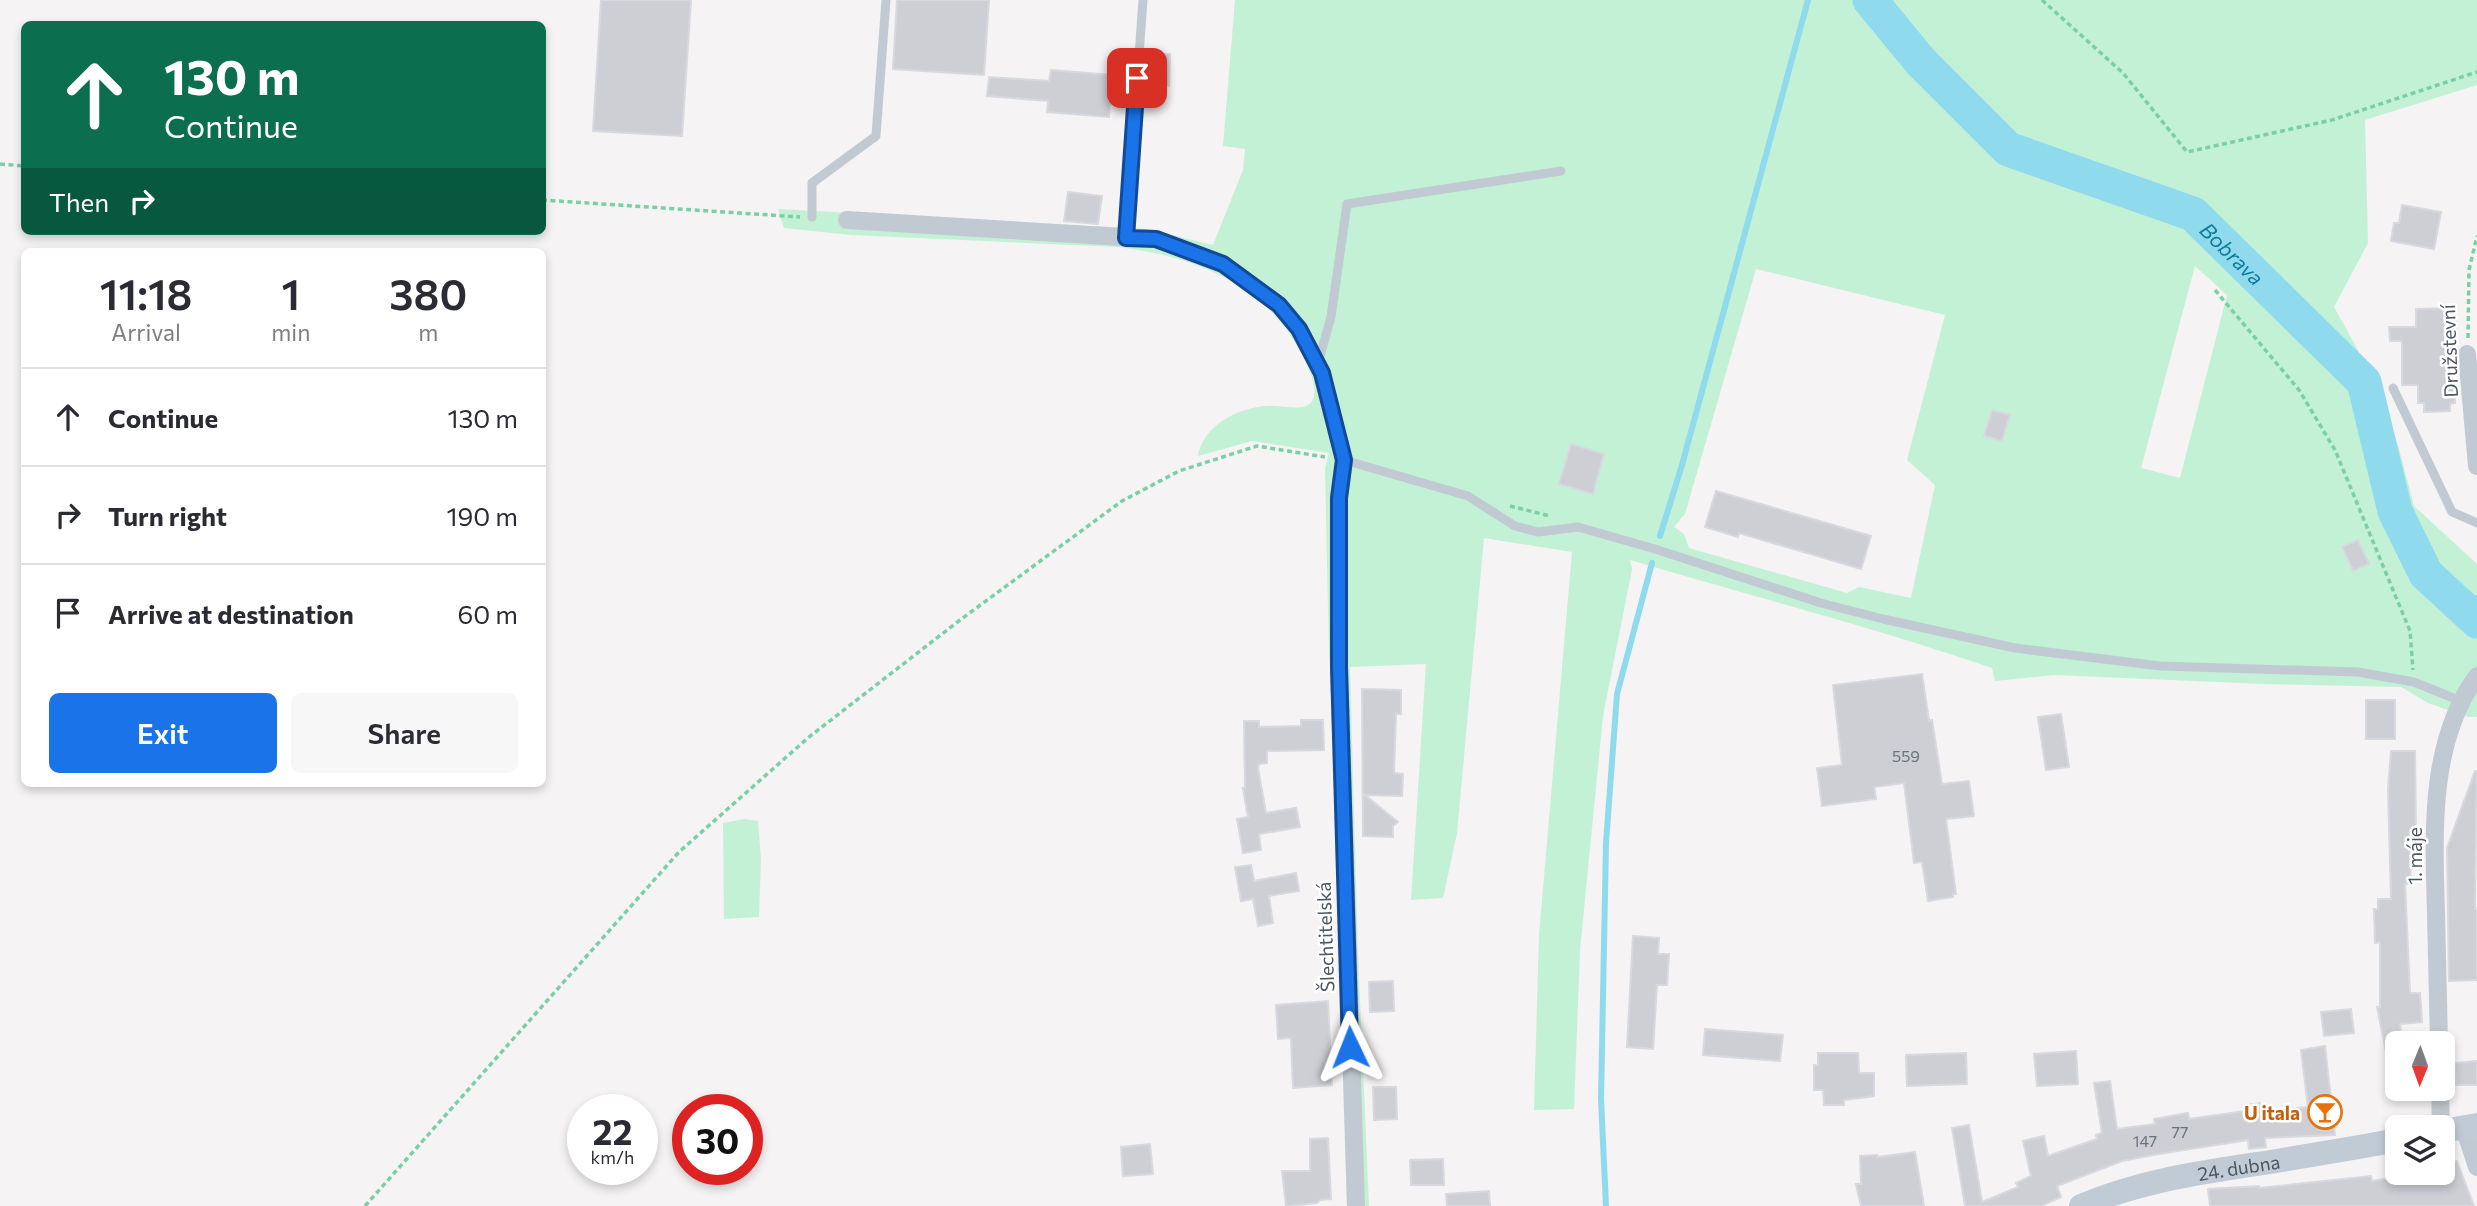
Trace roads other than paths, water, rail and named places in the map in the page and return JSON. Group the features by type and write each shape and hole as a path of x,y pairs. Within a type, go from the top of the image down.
{"main road":[{"name":"24. dubna","path":"2081,1206 2116,1199 2172,1176 2385,1142"}],"street":[{"path":"847,220 1156,239 1223,264 1279,305 1299,329 1322,373 1344,460"},
{"name":"Družstevní","path":"2467,354 2475,415 2477,466"},
{"name":"Šlechtitelská","path":"1344,460 1339,498 1339,667 1356,1206"},
{"name":"1. máje","path":"2439,1031 2435,803 2442,757 2461,701 2477,676"},
{"path":"2445,1101 2477,1167"}],"lane":[{"path":"813,218 813,183 876,136 886,0"},
{"path":"1126,238 1143,0"},
{"path":"1318,365 1331,317 1347,204 1561,171"},
{"path":"2393,388 2452,512 2477,523"},
{"path":"1344,460 1468,496 1515,526 1538,532 1578,527 1883,620 2015,648 2160,666 2358,673 2414,682 2461,701"}],"waterway":[{"path":"1660,536 1682,465 1808,0"},
{"name":"Bobrava","path":"1870,0 1921,62 2008,149 2193,214 2364,382 2395,511 2426,574 2477,621"},
{"path":"1606,1206 1601,1099 1606,843 1617,694 1652,563"},
{"path":"2460,604 2477,598"}],"place":[{"name":"U itala","path":"2325,1112"}]}
